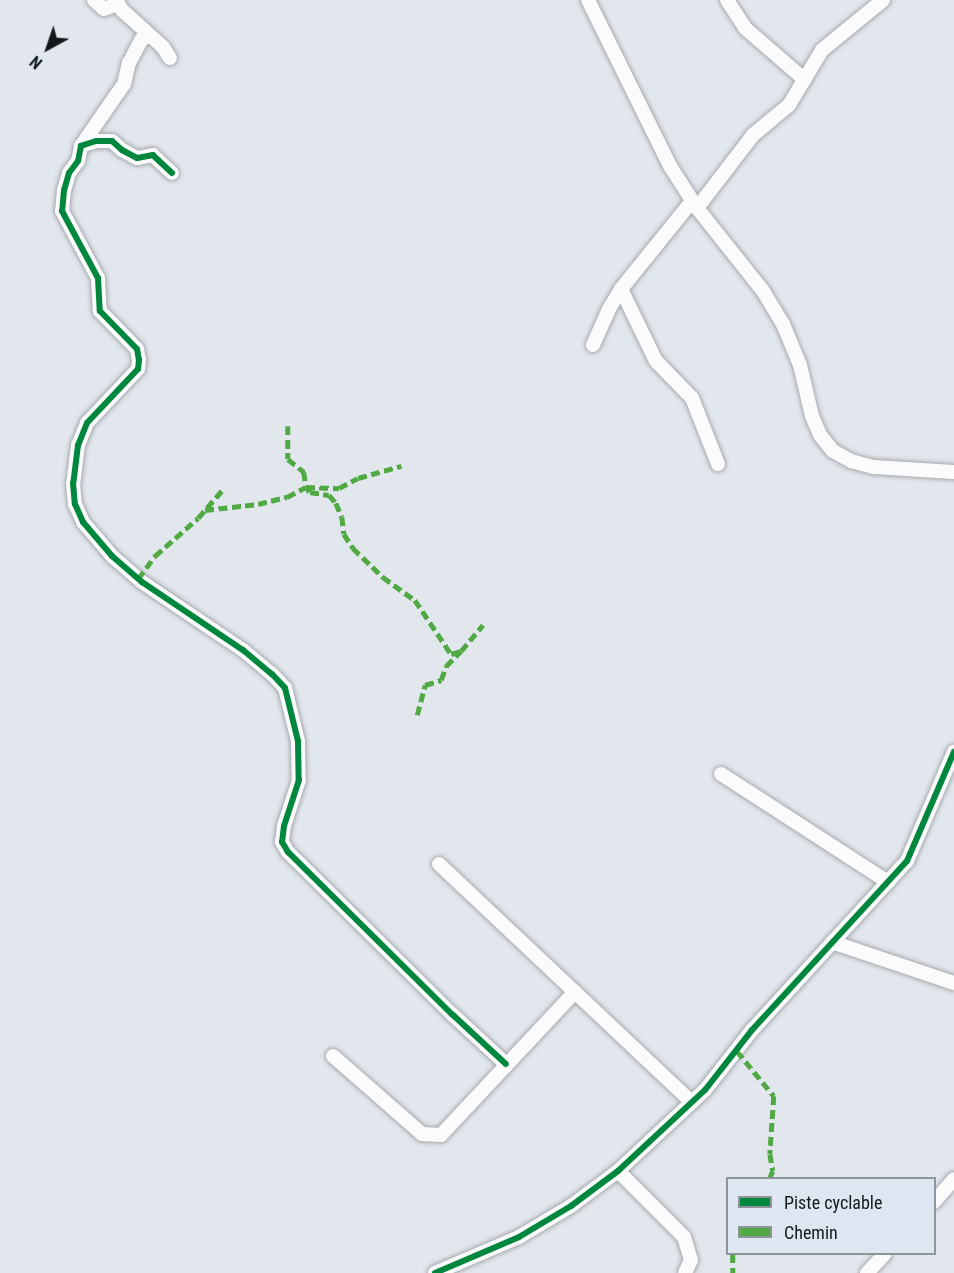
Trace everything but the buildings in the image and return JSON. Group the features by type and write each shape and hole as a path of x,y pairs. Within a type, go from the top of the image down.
{"street":[{"path":"94,0 104,9 117,2 122,10 170,58"},
{"path":"588,0 670,166 695,205 764,291 783,324 800,366 812,416 820,435 833,451 851,461 874,467 954,471"},
{"path":"727,0 745,28 805,80"},
{"path":"593,345 621,289 753,135 789,105 822,50 883,0"},
{"path":"150,36 142,39 129,63 124,84 81,146 78,161 69,173 64,190 62,211 98,278 100,311 137,349 140,360 138,369 87,423 78,445 72,483 75,504 84,522 112,556 142,582 243,650 285,688 298,741 299,780 282,842 288,852 453,1015 507,1064"},
{"path":"81,146 112,141 122,150 137,158 153,155 172,174"},
{"path":"621,289 656,361 692,399 718,464"},
{"path":"435,1273 519,1237 571,1206 618,1171 692,1102 728,1063 752,1030 907,861 954,752"},
{"path":"721,774 888,882"},
{"path":"439,864 692,1102"},
{"path":"832,942 954,983"},
{"path":"333,1056 422,1134 432,1137 441,1135 575,992"},
{"path":"618,1171 684,1237 691,1260 685,1273"},
{"path":"936,1200 954,1179"},
{"path":"867,1273 884,1255"}],"marked path":[{"path":"288,426 288,459 304,472 306,487 310,492 329,495 336,503 342,517 344,534 353,548 383,577 415,600 451,654 461,651 483,625"},
{"path":"205,510 258,504 287,497 306,487 339,488 358,478 401,466"},
{"path":"138,579 155,556 198,518 222,490"},
{"path":"417,715 425,685 441,680 446,666 461,651"},
{"path":"737,1051 774,1096 770,1154 773,1171 770,1177"},
{"path":"733,1255 733,1273"}],"cycle path":[{"path":"172,173 153,155 137,158 122,150 112,141 96,141 81,146 78,161 69,173 64,190 62,211 98,278 100,311 137,349 139,360 138,369 87,423 78,445 73,483 75,504 83,522 112,556 142,582 243,650 285,688 298,741 299,780 284,826 282,842 288,852 453,1015 506,1064"},
{"path":"435,1273 519,1237 571,1206 618,1171 705,1090 752,1030 907,861 954,752"}]}
